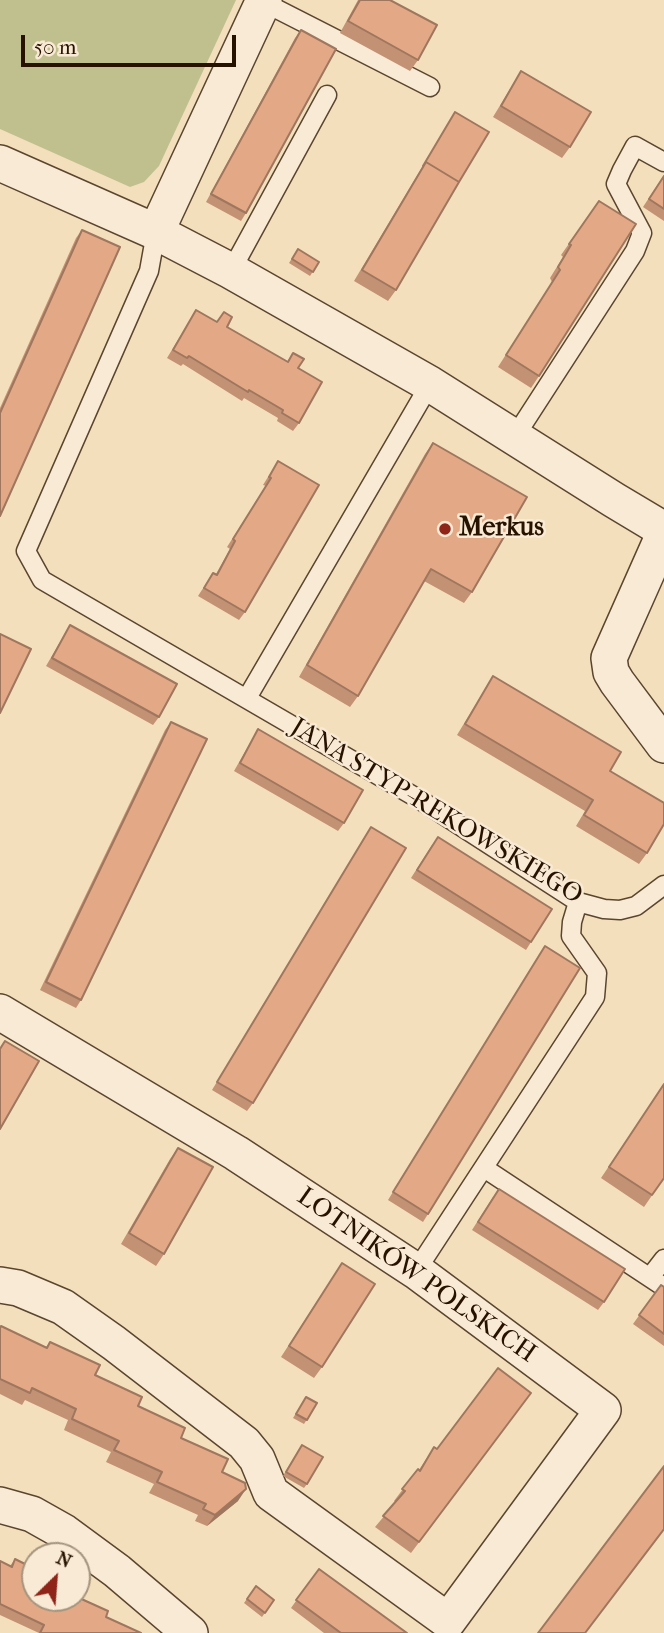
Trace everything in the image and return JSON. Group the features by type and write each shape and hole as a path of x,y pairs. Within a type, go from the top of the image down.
{"street":[{"path":"156,232 264,1"},
{"path":"3,173 156,232 231,271 430,384 664,532 609,658 611,672 617,682 664,745"},
{"name":"LOTNIKÓW POLSKICH","path":"0,1012 236,1153 416,1271 603,1410 455,1627"},
{"path":"0,1285 18,1288 63,1307 114,1343 244,1443 257,1459 271,1493 455,1627"},
{"path":"0,1505 32,1514 64,1532 117,1571 190,1633"}],"lane":[{"path":"264,1 430,87"},
{"path":"231,271 327,95"},
{"path":"513,438 635,251 642,233 616,184 635,146 664,162"},
{"name":"JANA STYP-REKOWSKIEGO","path":"156,232 149,271 26,551 42,580 417,799 578,902 620,910 636,906 664,885"},
{"path":"247,698 430,384"},
{"path":"416,1271 595,997 597,974 571,936 578,902"},
{"path":"484,1168 657,1282 664,1259"}],"green space":[{"path":"0,0 236,0 159,166 144,182 130,187 0,129"}],"building":[{"path":"360,0 390,0 437,25 418,60 348,21"},
{"path":"301,30 336,49 246,213 211,194"},
{"path":"521,71 591,112 570,147 501,106"},
{"path":"455,112 489,132 459,182 426,162 423,166"},
{"path":"426,162 459,182 396,290 362,270"},
{"path":"664,176 664,209 649,199"},
{"path":"599,201 636,224 539,376 506,355 560,270 558,267 571,245 569,244"},
{"path":"82,230 120,247 0,516 0,413"},
{"path":"298,249 319,262 313,272 292,259"},
{"path":"196,310 217,322 224,312 232,317 227,327 288,362 293,353 304,359 298,368 322,382 299,423 249,390 248,392 189,356 187,358 173,350"},
{"path":"433,443 527,497 472,592 431,569 358,696 307,665"},
{"path":"278,461 319,485 245,612 204,588 213,573 217,575 235,541 233,539 271,478 269,477"},
{"path":"70,625 177,684 159,717 52,658"},
{"path":"0,634 31,649 0,713"},
{"path":"493,676 621,752 610,771 664,803 664,824 647,853 584,815 593,800 465,724"},
{"path":"171,722 207,739 81,1000 46,982"},
{"path":"258,729 363,790 344,823 240,763"},
{"path":"371,827 406,848 253,1103 217,1082"},
{"path":"438,837 552,909 531,942 417,870"},
{"path":"545,946 580,968 428,1214 393,1192"},
{"path":"5,1041 39,1061 0,1129 0,1049"},
{"path":"664,1084 664,1178 652,1195 609,1167"},
{"path":"178,1148 213,1167 164,1254 129,1233"},
{"path":"499,1189 625,1269 604,1302 478,1222"},
{"path":"342,1263 375,1284 322,1367 289,1346"},
{"path":"661,1285 664,1287 664,1334 639,1315"},
{"path":"1,1326 47,1348 50,1342 100,1365 95,1375 142,1397 138,1406 185,1428 181,1438 228,1459 222,1472 245,1483 246,1489 215,1515 203,1509 206,1504 157,1482 162,1472 114,1450 119,1441 72,1419 76,1409 32,1388 30,1393 0,1379"},
{"path":"498,1368 531,1393 419,1542 383,1516"},
{"path":"306,1397 317,1403 307,1420 296,1414"},
{"path":"302,1445 323,1457 307,1484 286,1472"},
{"path":"664,1466 664,1529 585,1633 538,1633"},
{"path":"15,1559 21,1562 21,1612 91,1612 91,1603 108,1611 106,1617 141,1633 40,1633 44,1625 0,1604 0,1561 12,1567"},
{"path":"319,1569 407,1633 341,1633 296,1600"},
{"path":"256,1586 274,1600 265,1613 247,1599"}],"place":[{"name":"Merkus","path":"445,529"}]}
